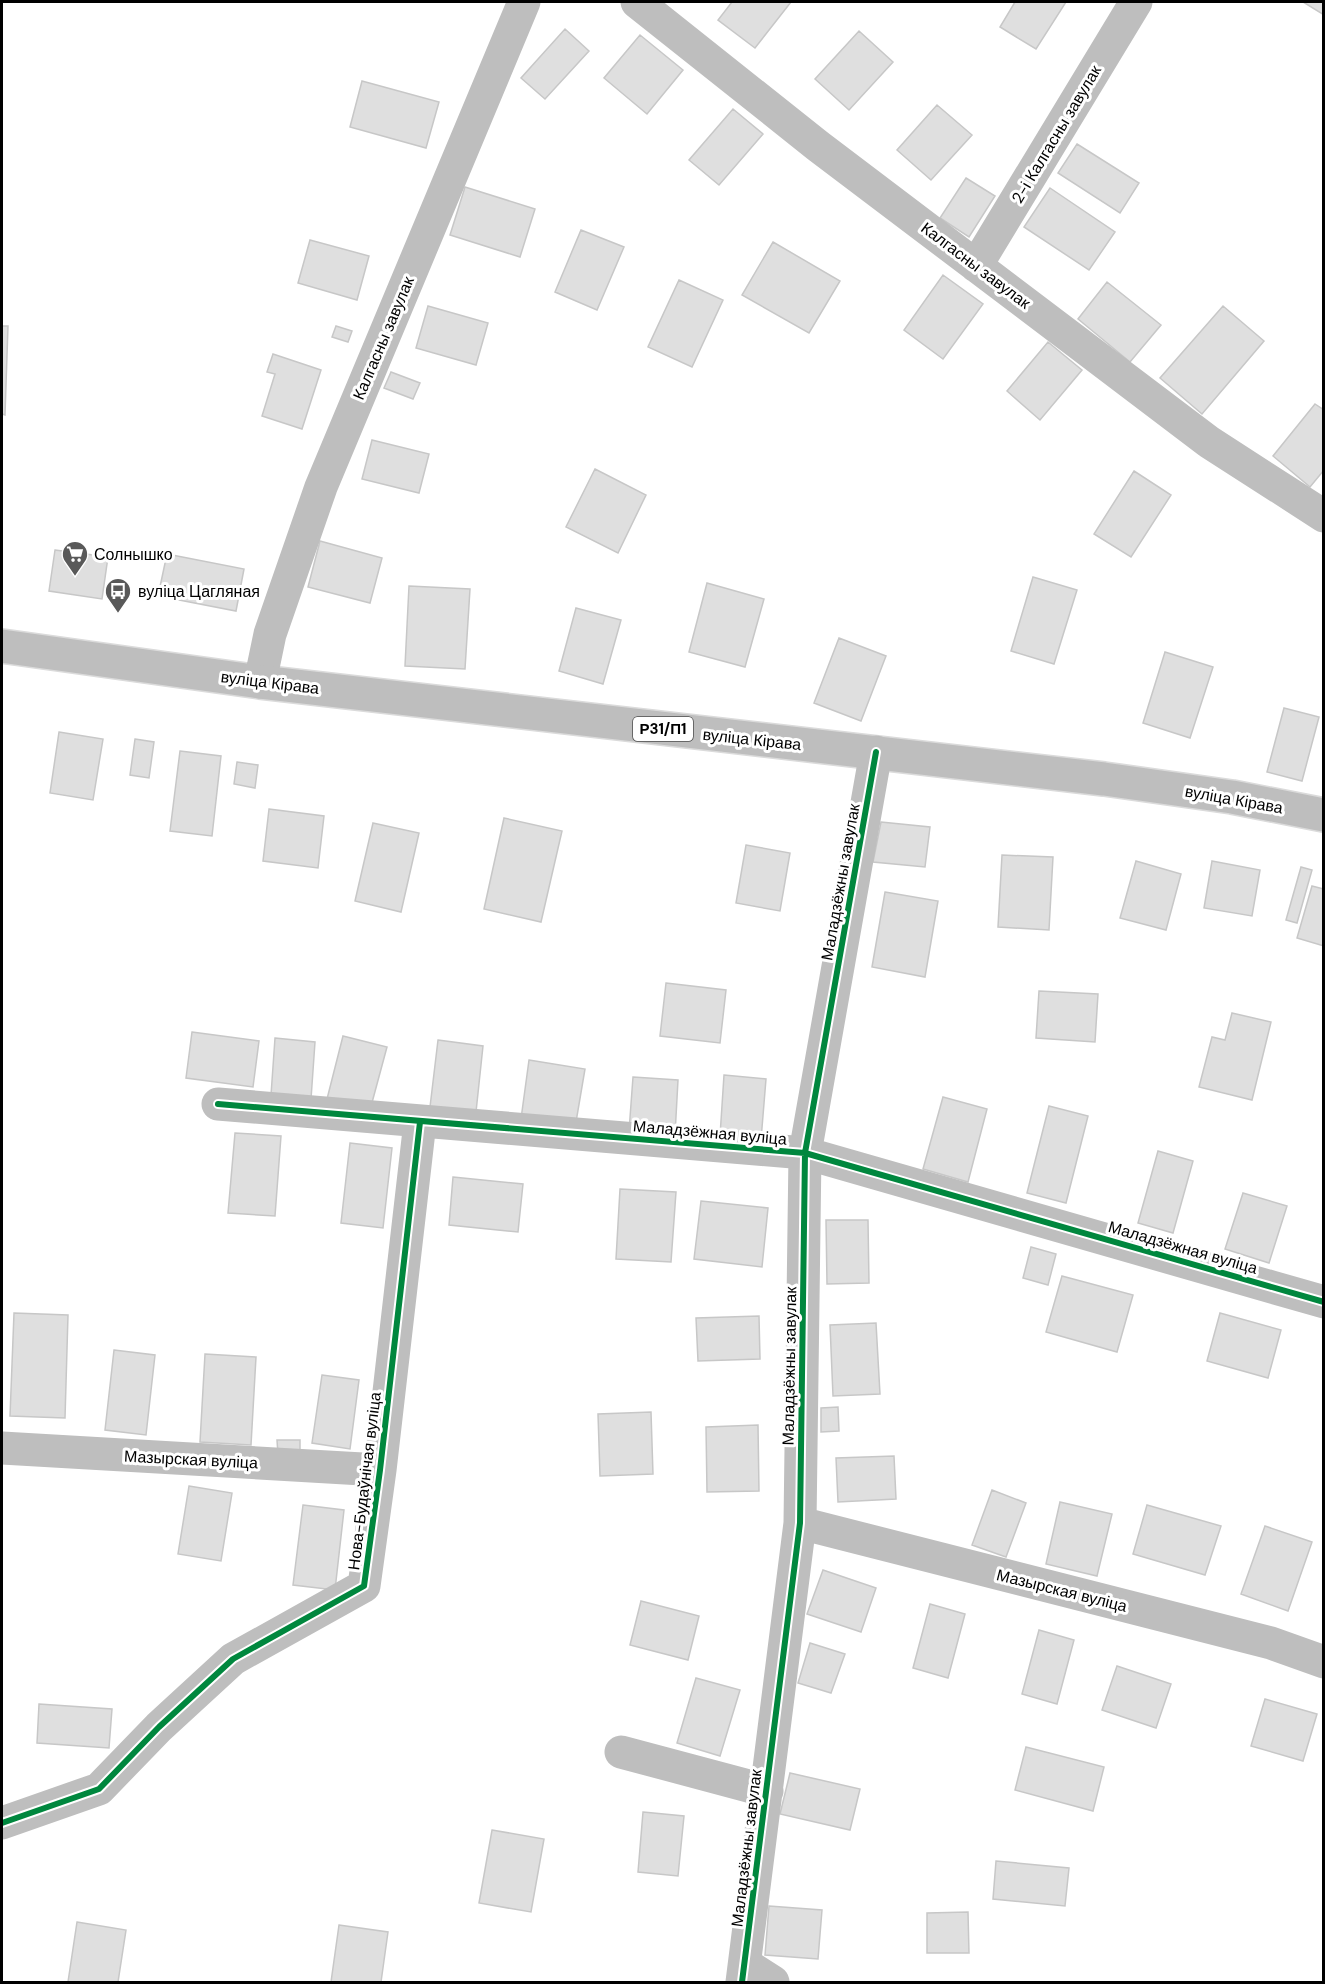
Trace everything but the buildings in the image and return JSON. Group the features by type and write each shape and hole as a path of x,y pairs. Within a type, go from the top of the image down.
{"street":[{"name":"Калгасны завулак","path":"260,682 270,634 321,487 524,2"},
{"name":"Калгасны завулак","path":"637,2 818,146 1209,442 1323,516"},
{"name":"2-і Калгасны завулак","path":"976,266 1136,2"},
{"name":"вуліца Кірава","path":"2,646 260,682 1104,779 1232,797 1323,814"},
{"name":"Маладзёжны завулак","path":"744,1973 800,1523 805,1153 876,752"},
{"name":"Маладзёжная вуліца","path":"219,1104 805,1153 1323,1302"},
{"name":"Нова-Будаўнічая вуліца","path":"2,1823 99,1789 232,1659 364,1586 380,1470 420,1122"},
{"name":"Мазырская вуліца","path":"2,1449 380,1470"},
{"name":"Мазырская вуліца","path":"800,1523 1271,1643 1323,1662"},
{"path":"621,1752 766,1791"},
{"path":"744,1973 773,1983"}],"cycle path":[{"path":"742,1982 800,1523 805,1153 876,752"},
{"path":"218,1104 805,1153 1324,1302"},
{"path":"2,1823 99,1789 159,1727 233,1659 364,1586 380,1470 420,1122"}],"place":[{"name":"Солнышко","path":"75,577"},
{"name":"вуліца Цагляная","path":"118,614"}]}
